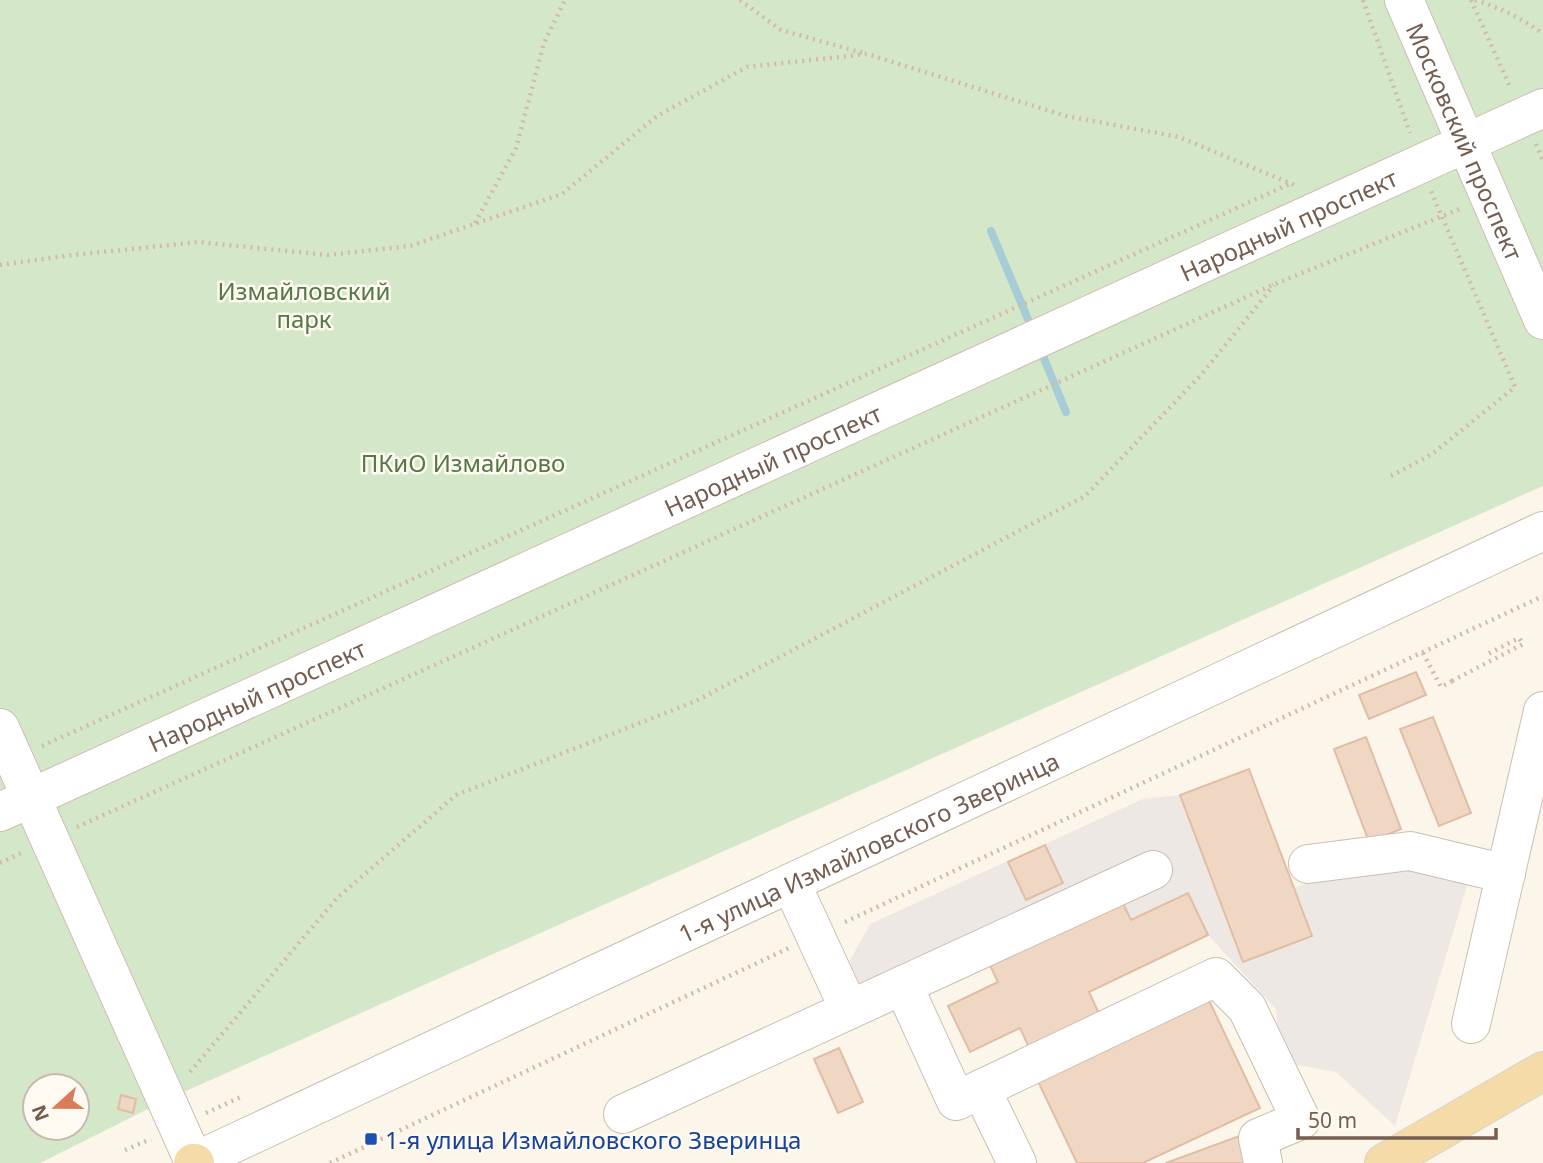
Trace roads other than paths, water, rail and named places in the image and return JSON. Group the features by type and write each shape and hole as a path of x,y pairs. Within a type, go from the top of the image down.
{"main road":[{"path":"1384,1163 1543,1071"}],"street":[{"name":"Московский проспект","path":"1404,0 1543,320"},
{"name":"Народный проспект","path":"15,805 1421,164 1466,143 1529,103"},
{"name":"1-я улица Измайловского Зверинца","path":"194,1163 1543,531"},
{"path":"1471,1024 1543,711"},
{"path":"7,743 15,805 49,840 162,1118 194,1163"},
{"path":"1308,864 1410,851 1506,874"},
{"path":"623,1114 1153,870"},
{"path":"791,883 849,1009"},
{"path":"903,985 956,1101 1216,977 1247,1008 1301,1120 1258,1138 1263,1163"},
{"path":"981,1089 1017,1163"}],"waterway":[{"path":"991,231 1030,324"},
{"path":"1043,356 1066,412"}],"place":[{"name":"1-я улица Измайловского Зверинца","path":"371,1139"}],"park label":[{"name":"Измайловский парк","path":"304,304"},
{"name":"ПКиО Измайлово","path":"463,462"}]}
